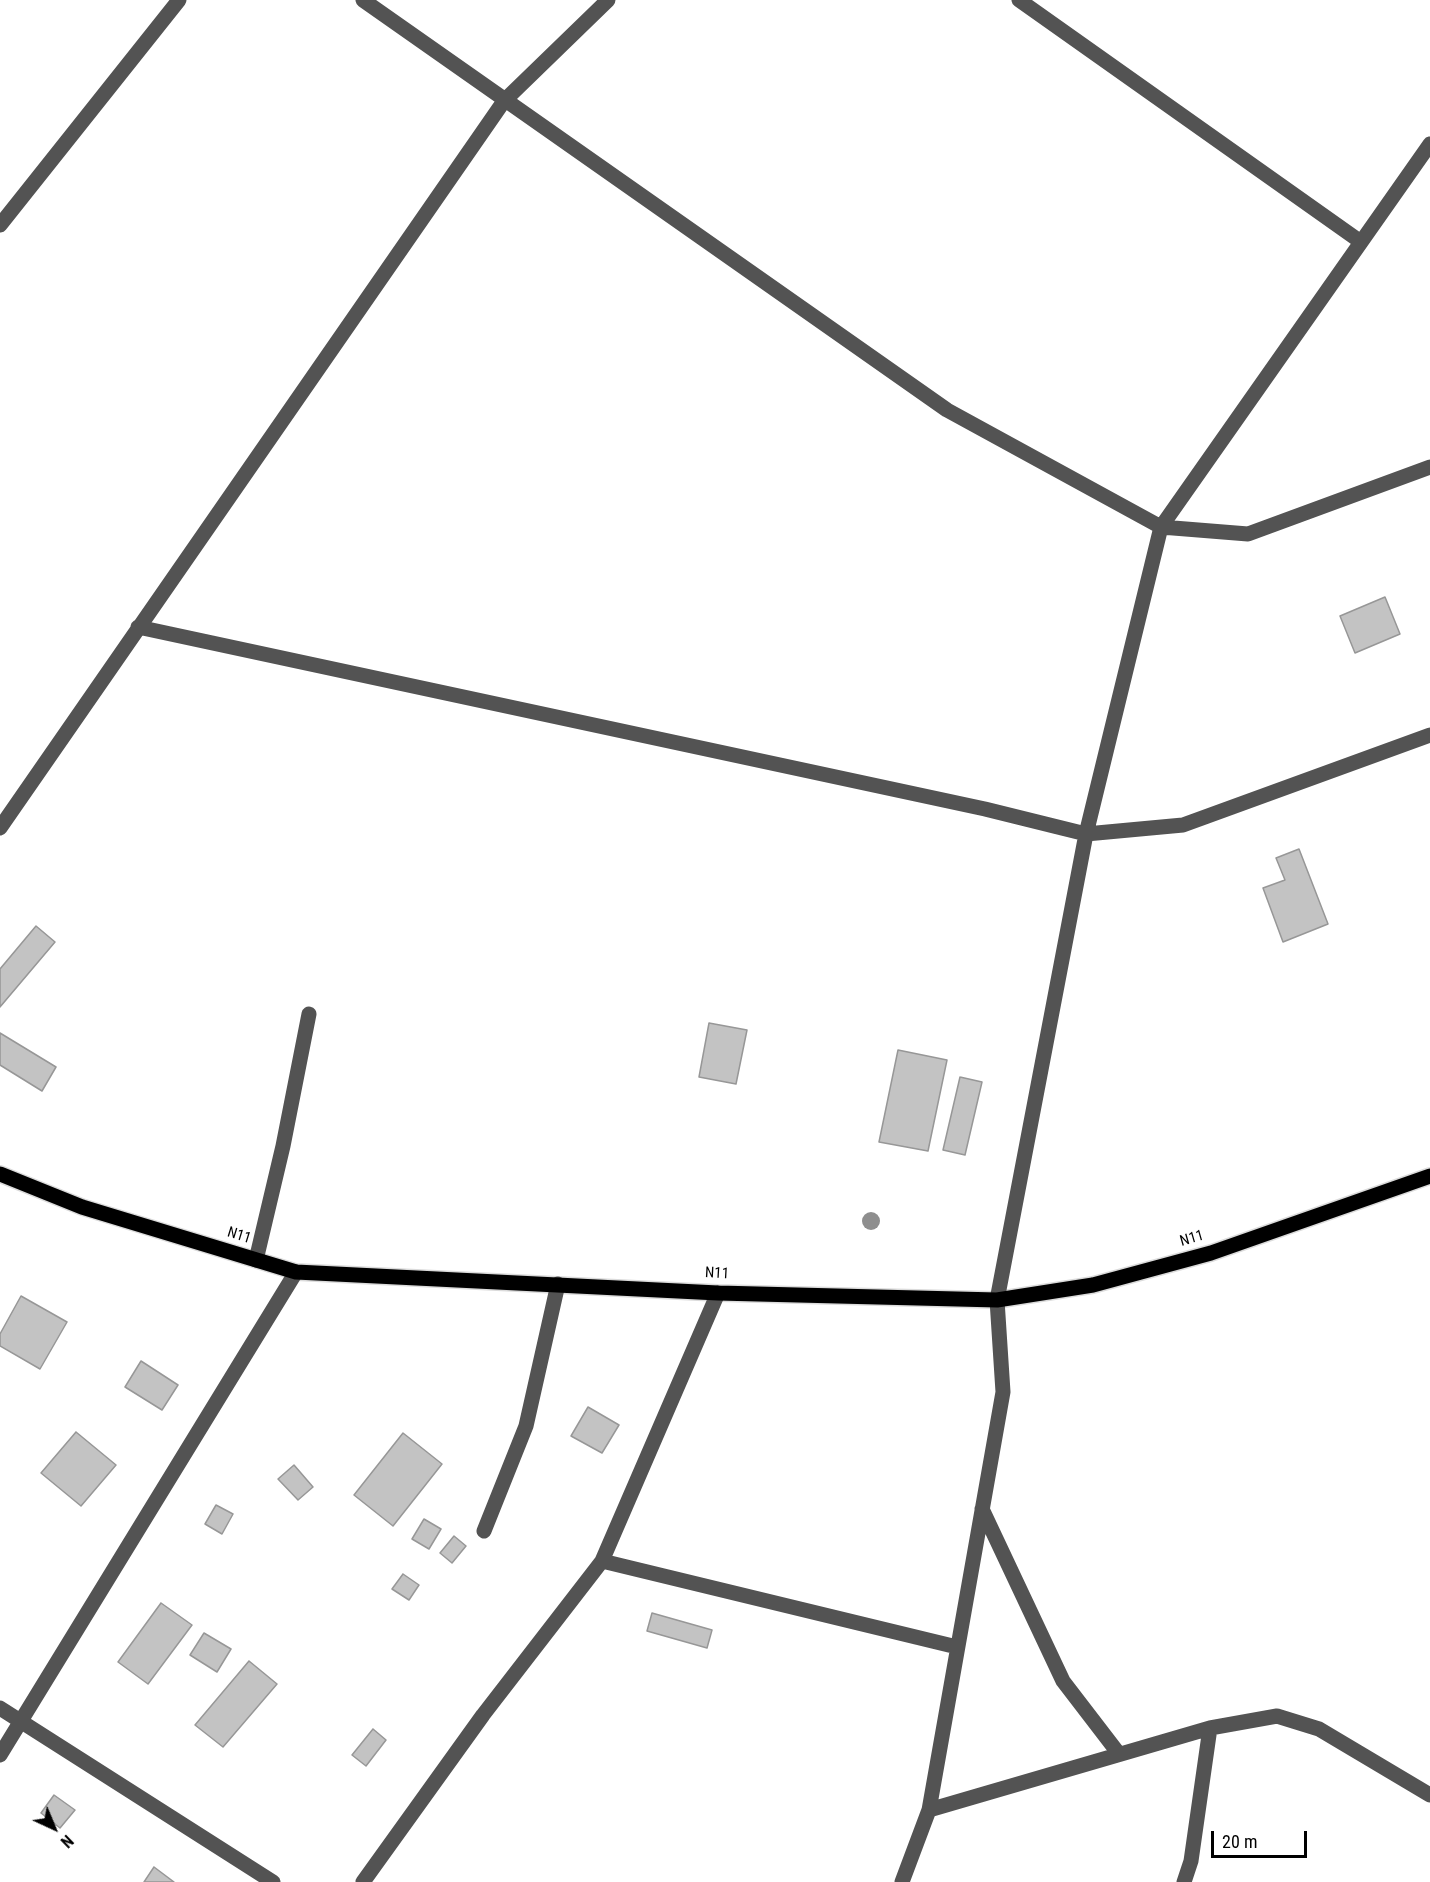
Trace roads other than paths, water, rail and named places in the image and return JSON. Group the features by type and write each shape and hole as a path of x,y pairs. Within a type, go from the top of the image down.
{"main road":[{"name":"N11","path":"0,1174 82,1207 296,1272 718,1293 998,1300 1093,1285 1211,1253 1430,1176"}],"street":[{"path":"0,225 179,0"},
{"path":"363,0 947,410 1161,527 1248,534 1430,467"},
{"path":"0,828 504,101 608,0"},
{"path":"1019,0 1361,242"},
{"path":"903,1882 929,1810 1003,1392 998,1300 1086,834 1161,527 1430,144"},
{"path":"138,627 974,806 1086,834 1183,825 1430,735"},
{"path":"256,1260 284,1146 309,1014"},
{"path":"0,1755 296,1272"},
{"path":"484,1531 526,1426 558,1284"},
{"path":"363,1882 483,1715 602,1561 718,1293"},
{"path":"982,1509 1063,1681 1119,1754"},
{"path":"602,1561 957,1647"},
{"path":"0,1708 273,1882"},
{"path":"929,1810 1210,1728 1277,1716 1319,1729 1430,1795"},
{"path":"1184,1882 1191,1861 1210,1728"}]}
